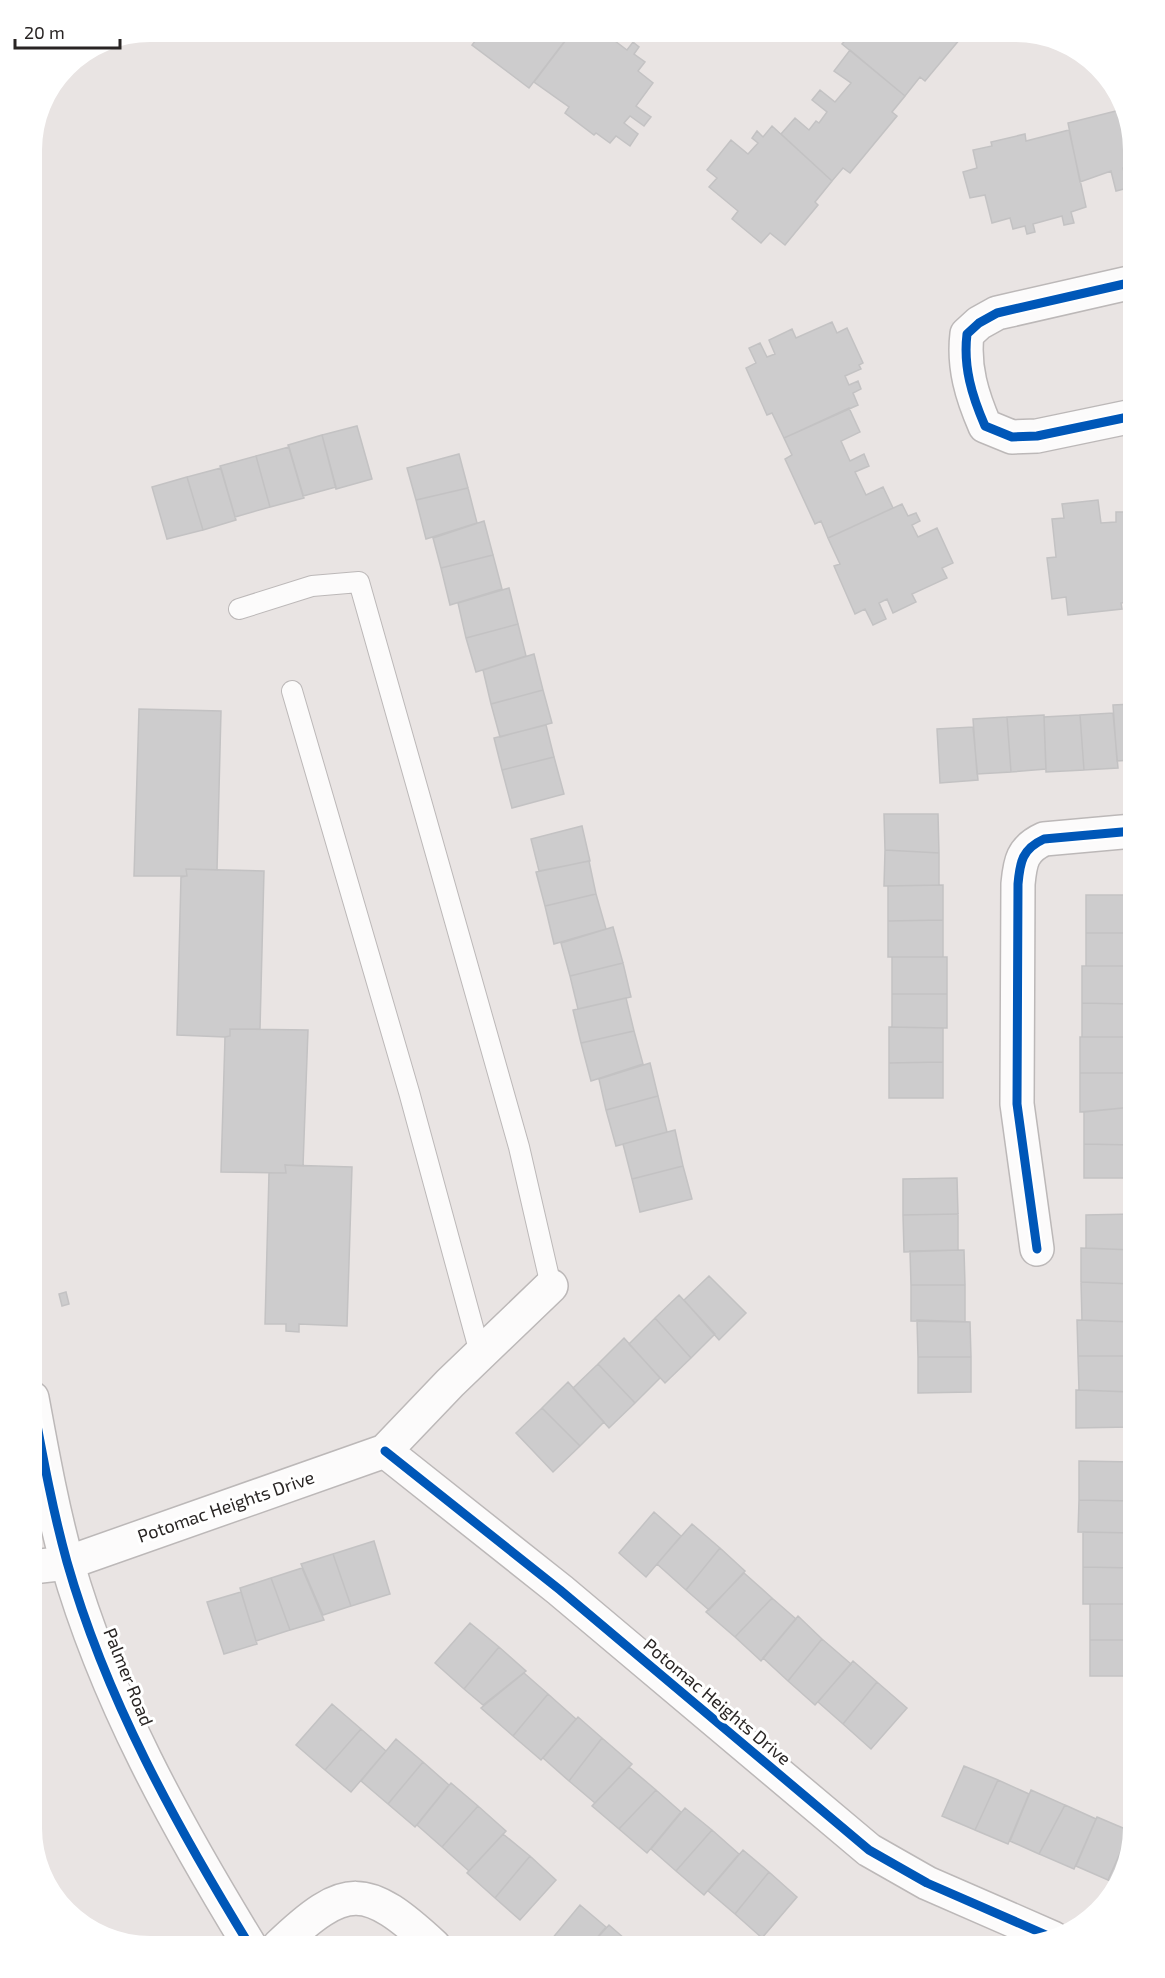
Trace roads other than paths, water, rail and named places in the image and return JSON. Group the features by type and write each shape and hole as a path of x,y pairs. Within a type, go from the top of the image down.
{"street":[{"path":"1123,284 997,313 979,323 967,334 964,359 975,405 985,426 1012,437 1037,436 1123,418"},
{"path":"1037,1250 1017,1104 1018,884 1022,855 1032,844 1044,839 1123,832"},
{"name":"Potomac Heights Drive","path":"42,1566 67,1563 385,1451 480,1353 551,1286"},
{"name":"Potomac Heights Drive","path":"385,1451 560,1590 870,1850 938,1888 1040,1933"},
{"name":"Palmer Road","path":"42,1452 51,1500 67,1563 101,1661 148,1767 198,1862 244,1936"},
{"path":"290,1936 321,1909 335,1901 351,1898 375,1901 396,1913 422,1936"}],"lane":[{"path":"239,609 312,586 359,582 519,1147 551,1286"},
{"path":"292,691 409,1092 480,1353"}]}
